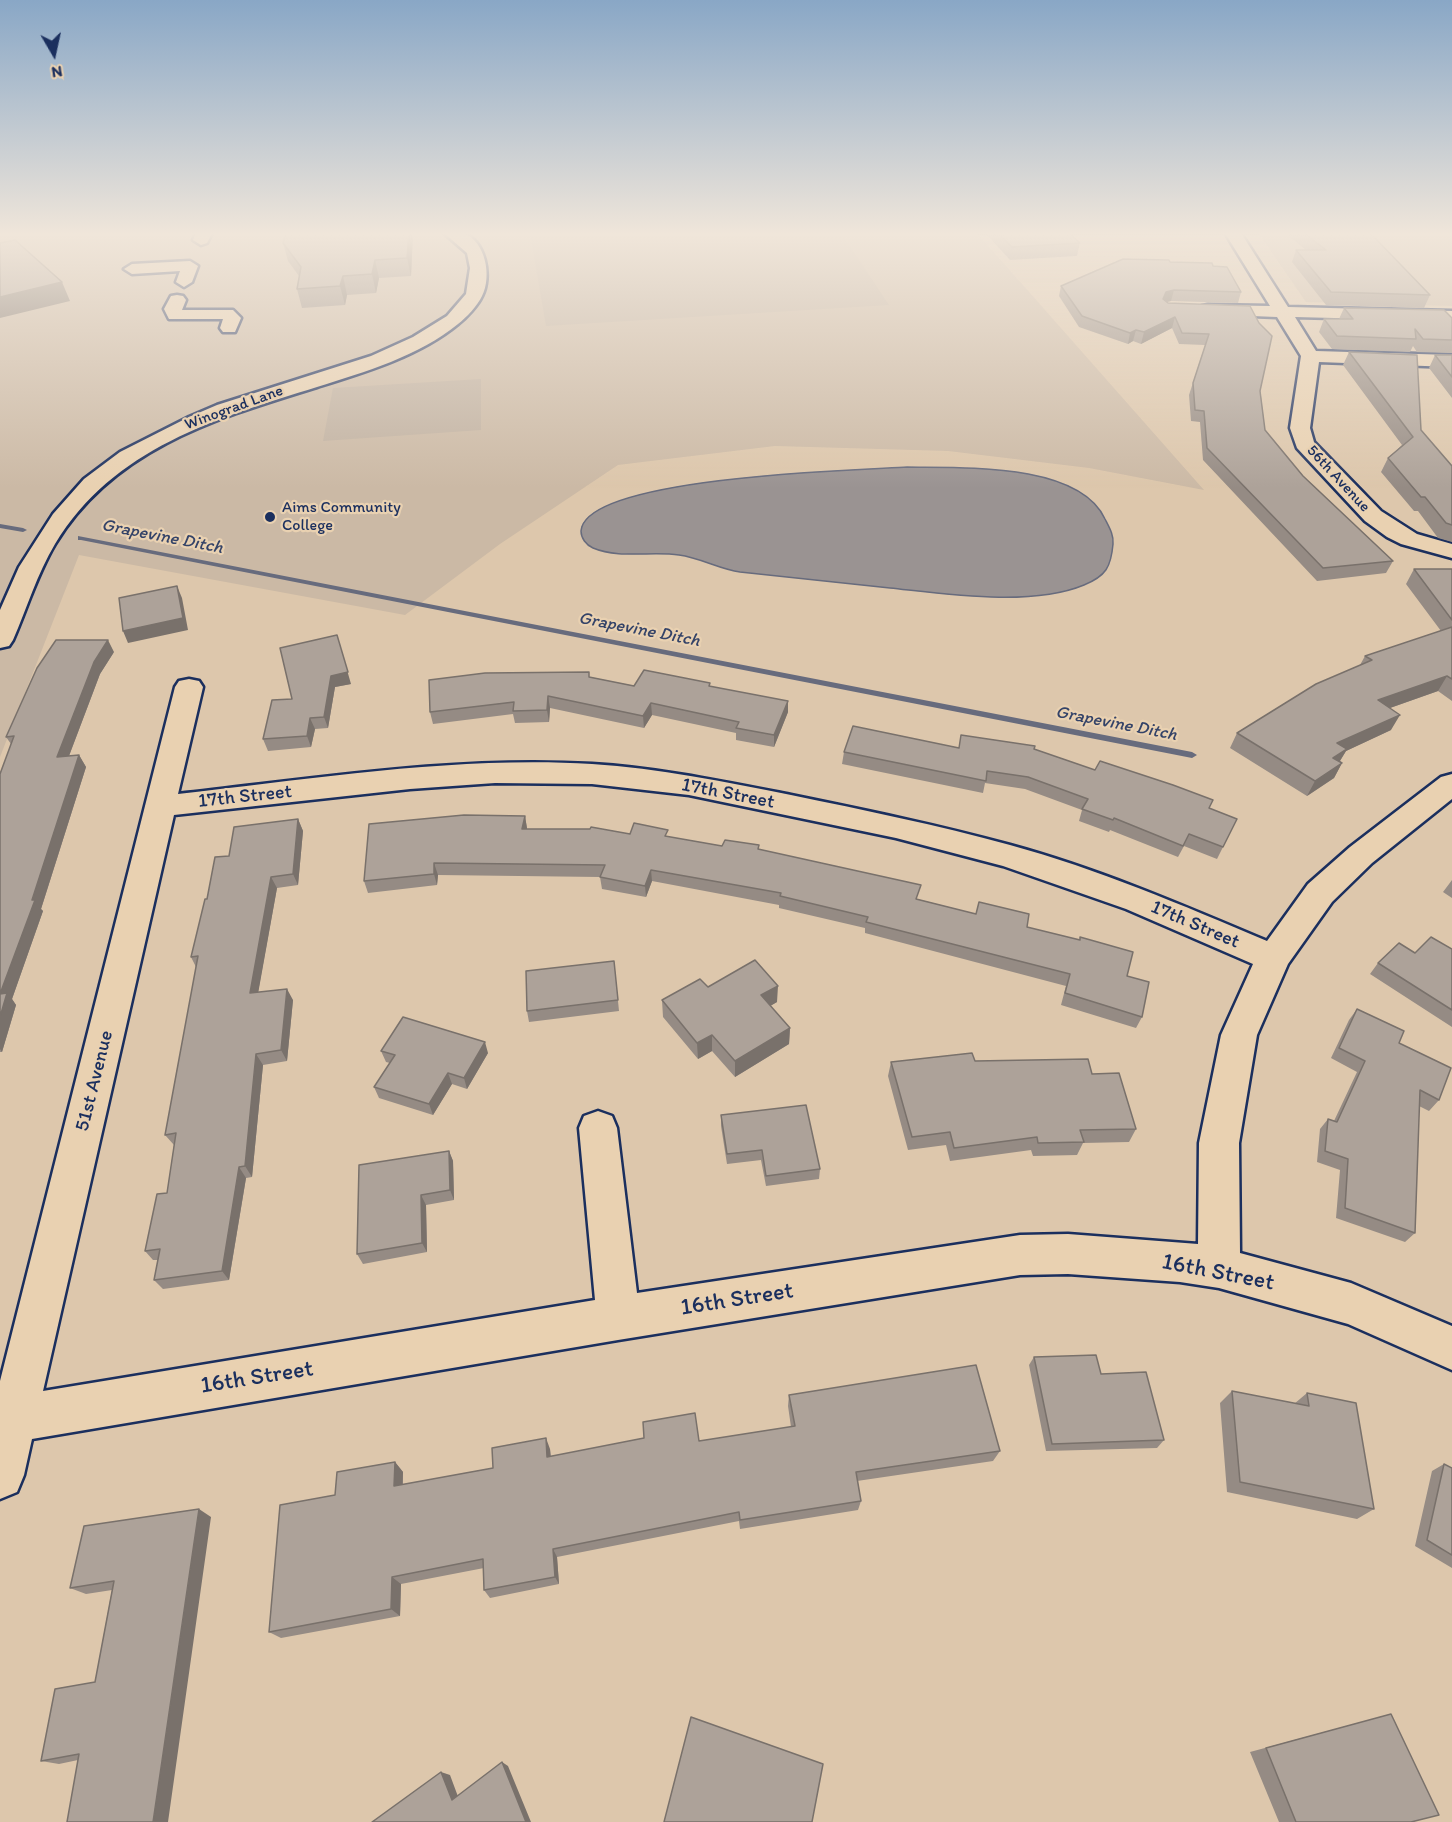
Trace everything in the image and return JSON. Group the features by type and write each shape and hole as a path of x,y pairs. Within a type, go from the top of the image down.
{"street":[{"path":"229,328 232,318"},
{"name":"Winograd Lane","path":"0,640 10,595 72,504 113,466 151,443 225,409 362,367 418,342 456,318"},
{"path":"1287,318 1310,356 1452,361"},
{"name":"56th Avenue","path":"1310,356 1300,428 1304,444 1373,516 1395,532 1409,539 1452,551"},
{"name":"51st Avenue","path":"0,1475 189,687"},
{"name":"17th Street","path":"161,806 410,779 495,773 592,774 689,785 896,827 1009,856 1138,900 1273,958"},
{"path":"1219,1268 1219,1143 1239,1035 1273,958 1320,893 1361,855 1452,784"},
{"path":"598,1128 618,1318"},
{"name":"16th Street","path":"13,1419 618,1318 1020,1255 1068,1254 1180,1262 1219,1268 1351,1304 1452,1348"}],"shaded area":[{"name":"Aims Community College","path":"0,318 1052,318 1204,490 1089,468 948,451 775,446 618,465 500,544 405,615 79,555 0,757"},
{"path":"545,318 676,318 546,326"},
{"path":"481,379 481,430 323,441 333,388"},
{"path":"907,467 1016,472 1045,478 1071,487 1091,500 1108,525 1113,541 1109,565 1098,578 1063,592 1039,596 988,597 740,572 679,555 614,553 590,547 581,534 594,513 627,498 674,487 785,474"}],"building":[{"path":"1088,318 1173,318 1144,332 1136,330 1130,333"},
{"path":"1175,318 1256,318 1272,336 1260,391 1265,430 1303,476 1393,561 1323,568 1207,448 1204,411 1195,410 1193,383 1209,334 1182,333"},
{"path":"1452,318 1452,340 1423,339 1415,329 1416,339 1337,336 1324,319"},
{"path":"1349,352 1417,355 1421,430 1452,466 1452,525 1446,523 1425,497 1421,497 1388,458 1413,437"},
{"path":"1435,355 1452,355 1452,377"},
{"path":"1414,569 1452,569 1452,620"},
{"path":"177,586 183,618 123,631 119,598"},
{"path":"1452,627 1452,679 1447,676 1378,700 1400,715 1337,743 1347,749 1333,758 1342,763 1315,781 1237,733 1316,684 1372,660 1365,656"},
{"path":"337,635 348,672 331,676 324,717 310,718 307,736 263,739 272,700 292,699 280,648"},
{"path":"56,640 108,640 94,662 57,757 79,755 32,900 35,900 0,994 0,774 14,736 6,737 37,668"},
{"path":"644,670 710,683 709,686 788,701 774,735 736,728 739,722 651,703 643,716 548,696 547,710 513,711 514,702 430,712 429,680 485,673 589,672 589,677 634,686"},
{"path":"853,726 959,748 961,735 1035,746 1034,749 1095,770 1100,761 1213,800 1209,808 1237,819 1223,847 1189,834 1183,846 1114,818 1113,820 1082,809 1088,799 1028,777 987,771 986,781 844,752"},
{"path":"464,815 525,816 522,829 590,829 591,827 630,834 634,823 668,830 665,836 722,846 725,840 759,845 758,849 921,885 916,899 976,914 979,902 1029,914 1027,927 1080,940 1080,937 1133,952 1127,976 1149,982 1142,1017 1065,993 1070,974 866,922 868,917 780,896 781,893 651,870 645,886 600,877 605,865 434,863 434,874 364,881 369,824"},
{"path":"298,819 293,874 271,877 250,993 287,989 281,1050 256,1054 245,1166 239,1167 222,1271 154,1280 160,1249 145,1251 157,1194 167,1193 176,1133 165,1135 198,956 191,957 205,899 207,899 215,857 229,856 234,827"},
{"path":"1431,937 1452,949 1452,1010 1378,963 1399,943 1415,953"},
{"path":"755,960 778,986 761,995 790,1028 735,1061 712,1035 697,1043 662,1000 700,979 708,987"},
{"path":"614,961 618,1000 527,1011 526,971"},
{"path":"7,993 0,1017 0,994"},
{"path":"1357,1009 1404,1031 1399,1043 1451,1068 1439,1100 1420,1090 1415,1233 1345,1208 1348,1159 1325,1151 1328,1119 1337,1122 1365,1061 1339,1048"},
{"path":"403,1017 485,1042 464,1078 448,1073 429,1104 374,1087 395,1055 381,1051"},
{"path":"972,1053 975,1061 1088,1059 1092,1074 1119,1073 1136,1129 1080,1130 1084,1142 1038,1143 1037,1137 954,1148 950,1132 912,1137 891,1062"},
{"path":"806,1105 820,1169 766,1176 762,1150 727,1154 721,1115"},
{"path":"449,1151 450,1190 421,1195 422,1243 357,1254 359,1165"},
{"path":"1096,1355 1101,1374 1146,1372 1164,1440 1052,1444 1034,1357"},
{"path":"976,1365 1000,1451 856,1472 861,1501 740,1520 739,1512 553,1549 555,1577 484,1590 483,1559 392,1577 391,1609 269,1632 280,1505 335,1495 337,1472 395,1462 394,1486 493,1468 492,1448 546,1438 547,1457 644,1438 643,1422 695,1413 699,1441 795,1426 789,1395"},
{"path":"1232,1391 1309,1406 1307,1393 1356,1403 1374,1509 1240,1482"},
{"path":"1444,1464 1452,1468 1452,1555 1427,1540"},
{"path":"199,1509 153,1822 67,1822 79,1754 41,1761 55,1689 95,1682 114,1581 70,1588 84,1526"},
{"path":"1391,1714 1439,1815 1411,1822 1296,1822 1266,1748"},
{"path":"691,1717 823,1764 812,1822 664,1822"},
{"path":"502,1762 526,1822 372,1822 441,1772 452,1800"}],"waterway":[{"name":"Grapevine Ditch","path":"0,526 23,530"},
{"name":"Grapevine Ditch","path":"81,538 1192,755"}],"place":[{"name":"Aims Community College","path":"270,517"}]}
